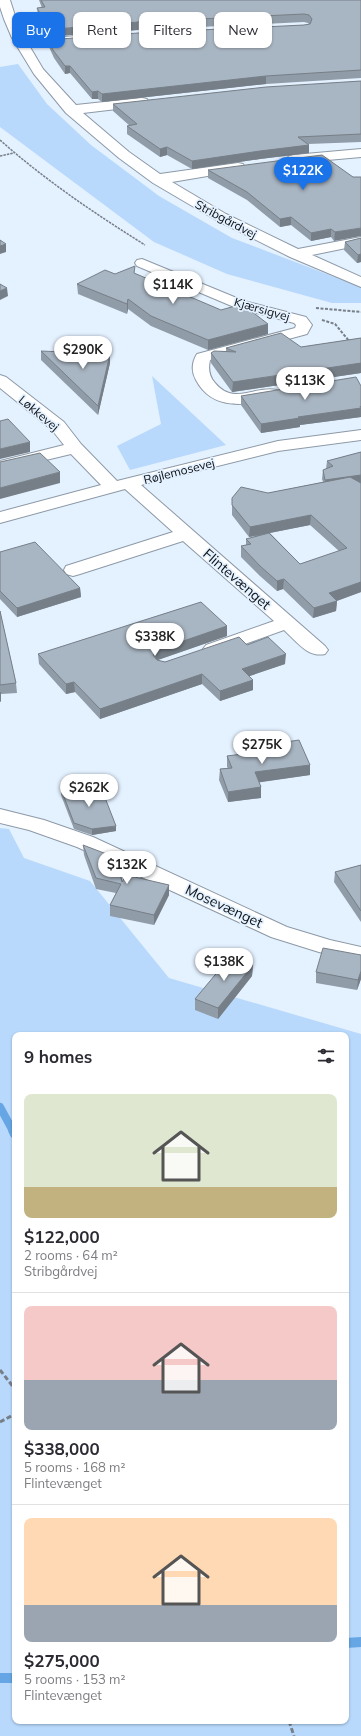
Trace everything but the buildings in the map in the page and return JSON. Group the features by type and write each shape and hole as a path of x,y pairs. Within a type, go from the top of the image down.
{"street":[{"name":"Stribgårdvej","path":"4,0 12,31"},
{"name":"Stribgårdvej","path":"20,48 71,110 111,145 158,180 218,216 295,254 361,282"},
{"path":"71,110 155,100"},
{"path":"282,161 361,153"},
{"path":"158,180 251,165"},
{"path":"295,254 361,241"},
{"name":"Kjærsigvej","path":"142,263 239,304 300,320 304,325 301,331 203,357 200,365 200,373 210,389 224,399 238,399 284,392"},
{"name":"Løkkevej","path":"0,380 58,426 75,448 120,485"},
{"name":"Røjlemosevej","path":"0,518 120,485 278,446 361,435"},
{"name":"Løkkevej","path":"0,466 75,448"},
{"name":"Flintevænget","path":"120,485 186,534 318,650"},
{"path":"73,570 186,534"},
{"name":"Flintevænget","path":"194,655 287,624"},
{"name":"Mosevænget","path":"0,816 36,825 84,842 169,879 279,932 327,948 361,955"}],"path":[{"path":"0,140 78,202 146,246"},
{"path":"0,156 15,153"},
{"path":"310,307 361,312"},
{"path":"0,1370 12,1385"},
{"path":"0,1422 12,1416"},
{"path":"290,1724 294,1736"}],"shaded area":[{"path":"18,64 47,104 91,145 159,196 232,238 361,287 361,303 332,303 227,274 154,242 0,127 0,67"},
{"path":"152,376 226,445 130,470 117,446 161,424"},
{"path":"0,828 9,829 24,858 90,881 169,978 361,1034 361,1736 0,1736"}],"waterway":[{"path":"0,1107 12,1129"},
{"path":"349,1643 361,1642"},
{"path":"0,1678 12,1678"}]}
